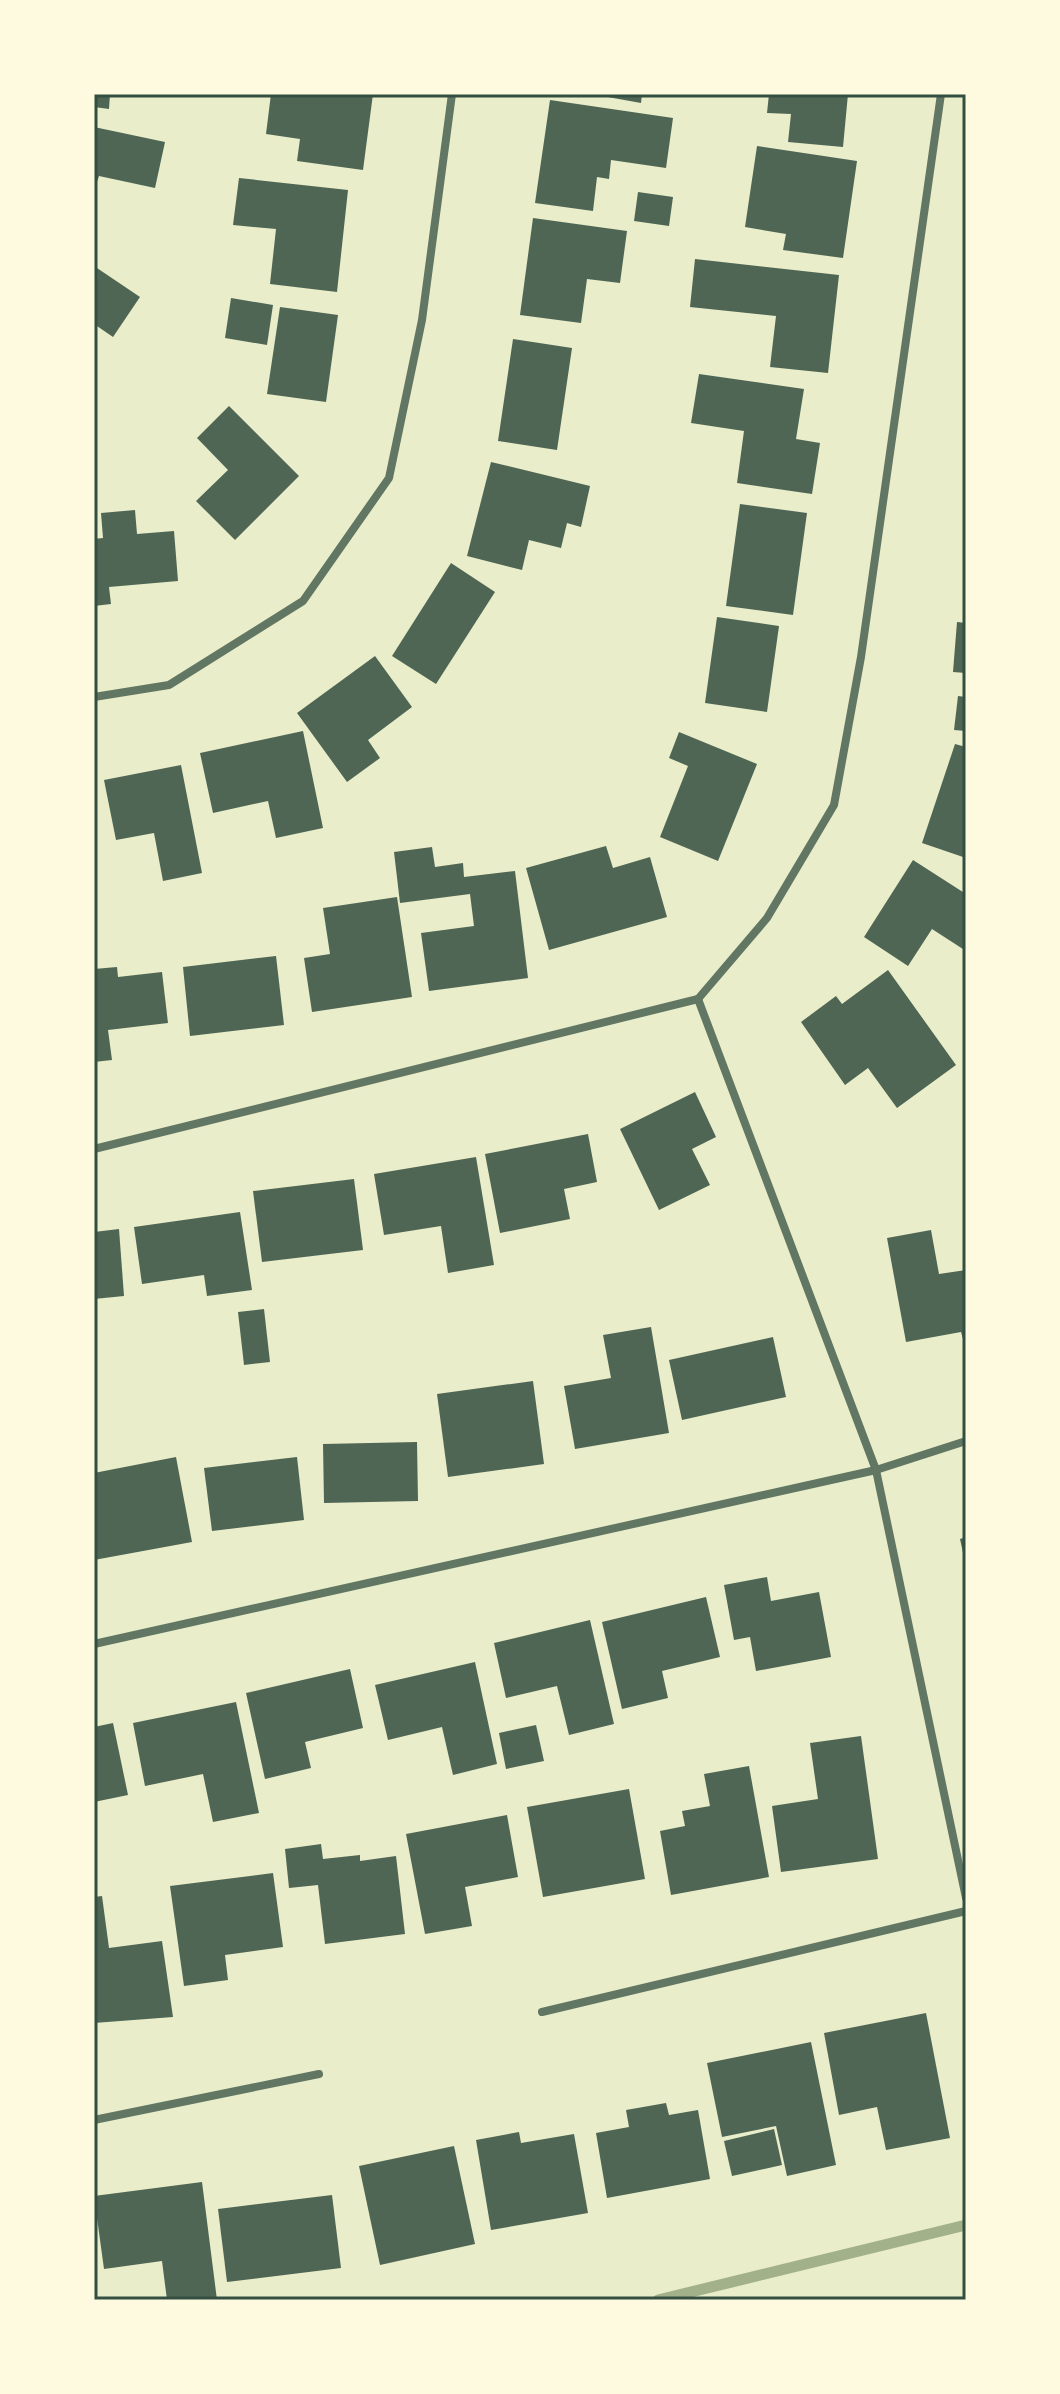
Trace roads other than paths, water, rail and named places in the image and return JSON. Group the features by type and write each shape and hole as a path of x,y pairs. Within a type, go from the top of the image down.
{"street":[{"path":"94,697 169,685 303,601 389,478 422,320 452,94"},
{"path":"94,1149 698,999 767,918 834,805 861,657 941,94"},
{"path":"698,999 876,1470 966,1898"},
{"path":"94,1644 876,1470 966,1441"},
{"path":"542,2012 966,1911"},
{"path":"94,2120 319,2074"}],"waterway":[{"path":"658,2300 966,2225"}]}
